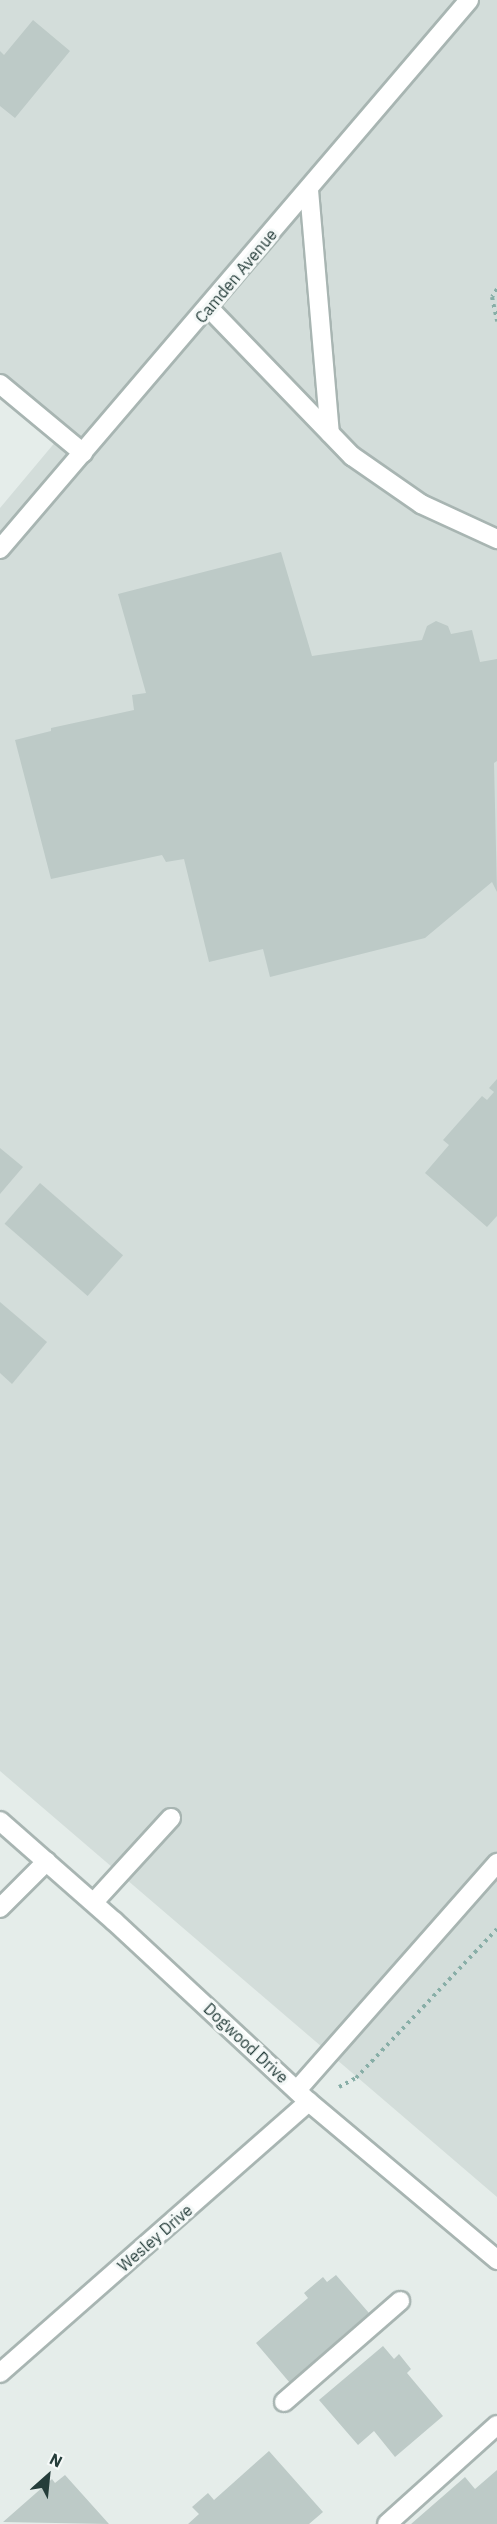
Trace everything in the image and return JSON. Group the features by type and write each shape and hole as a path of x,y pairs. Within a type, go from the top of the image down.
{"street":[{"name":"Camden Avenue","path":"0,549 209,308 469,0"},
{"path":"309,190 330,433"},
{"path":"209,308 352,456 421,504 497,539"},
{"path":"0,384 83,453"},
{"path":"94,1902 171,1818"},
{"name":"Dogwood Drive","path":"0,1821 94,1902 303,2096 497,2260"},
{"path":"0,1908 46,1861"},
{"name":"Wesley Drive","path":"0,2373 303,2096 497,1863"},
{"path":"284,2402 400,2301"},
{"path":"387,2524 497,2425"}],"path":[{"path":"497,289 492,297 497,321"},
{"path":"303,2096 356,2078 497,1929"}],"shaded area":[{"path":"0,0 497,0 497,2197 0,1771 0,508 67,428 0,373"}],"building":[{"path":"33,20 70,51 15,118 0,106 0,51 4,55"},
{"path":"281,552 312,656 422,640 427,626 436,621 448,626 451,634 472,630 480,662 497,659 497,761 494,763 497,892 492,882 425,938 270,977 263,949 209,962 184,859 166,862 162,855 51,879 15,740 51,731 51,728 134,710 132,695 146,693 118,594"},
{"path":"497,1079 497,1216 487,1227 425,1173 449,1145 443,1140 482,1096 487,1100 494,1092 489,1088"},
{"path":"0,1148 23,1167 0,1194"},
{"path":"40,1183 123,1255 88,1296 5,1224"},
{"path":"0,1302 47,1342 12,1384 0,1373"},
{"path":"336,2275 369,2313 340,2338 342,2341 290,2383 256,2343 308,2298 304,2293 323,2277 327,2282"},
{"path":"383,2346 394,2359 399,2354 411,2369 407,2373 443,2416 395,2457 374,2431 358,2445 319,2400"},
{"path":"269,2451 323,2512 309,2524 188,2524 199,2514 192,2507 208,2493 214,2500"},
{"path":"497,2470 497,2524 411,2524 465,2477 475,2489"},
{"path":"65,2475 109,2524 3,2522 52,2479 55,2483"}]}
